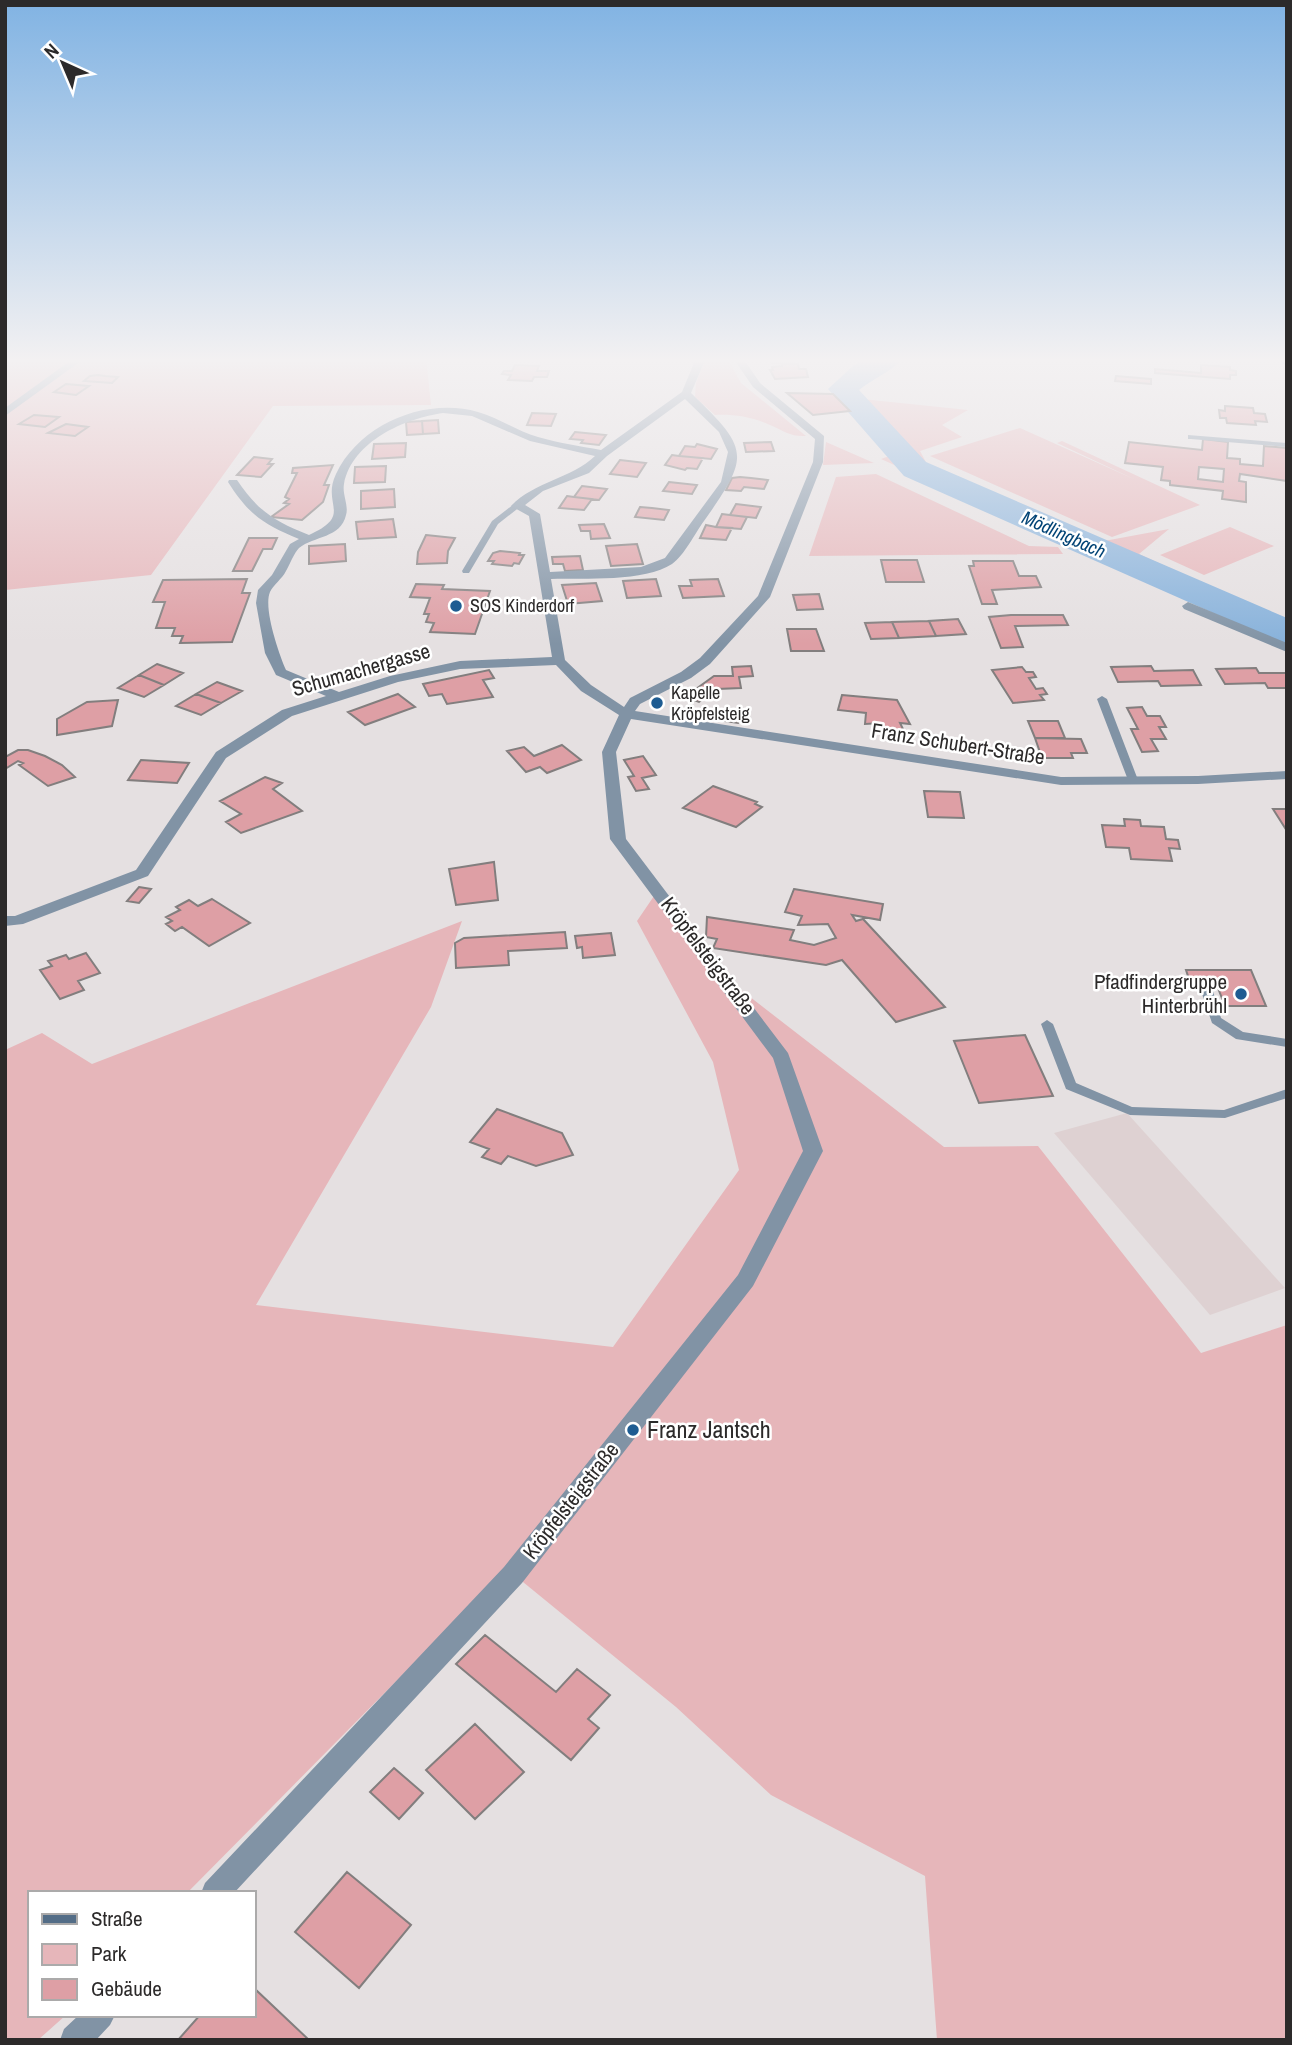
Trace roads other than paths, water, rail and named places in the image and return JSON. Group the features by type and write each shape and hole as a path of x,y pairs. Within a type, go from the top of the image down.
{"street":[{"path":"336,696 281,672 272,653 262,603 264,590 276,577 294,545 330,530 341,515 335,490 341,472 356,453"},
{"path":"543,576 643,571 669,561 726,482 733,453"},
{"name":"Kröpfelsteigstraße","path":"217,1891 513,1575 746,1280 813,1151 782,1057 705,951 618,839 609,751 635,701 686,675 705,661 764,597 818,462 819,453"},
{"path":"603,454 585,471 539,489 517,506 534,514 559,662 586,688 626,714"},
{"path":"233,482 249,508 271,524 309,539"},
{"path":"1188,606 1287,648"},
{"name":"Schumachergasse","path":"5,921 17,921 142,873 221,755 287,713 395,679 460,665 559,662"},
{"name":"Franz Schubert-Straße","path":"626,714 1060,781 1198,780 1287,775"},
{"path":"75,2040 98,2017"}],"lane":[{"path":"466,571 495,523 517,506"},
{"path":"1102,699 1133,780"},
{"path":"1208,991 1216,1020 1240,1036 1287,1043"},
{"path":"1047,1024 1071,1086 1130,1111 1225,1114 1287,1093"}],"waterway":[{"name":"Mödlingbach","path":"901,453 915,469 1287,632"}],"place":[{"name":"SOS Kinderdorf","path":"456,606"},
{"name":"Kapelle Kröpfelsteig","path":"657,703"},
{"name":"Pfadfindergruppe Hinterbrühl","path":"1241,994"},
{"name":"Franz Jantsch","path":"633,1430"}]}
